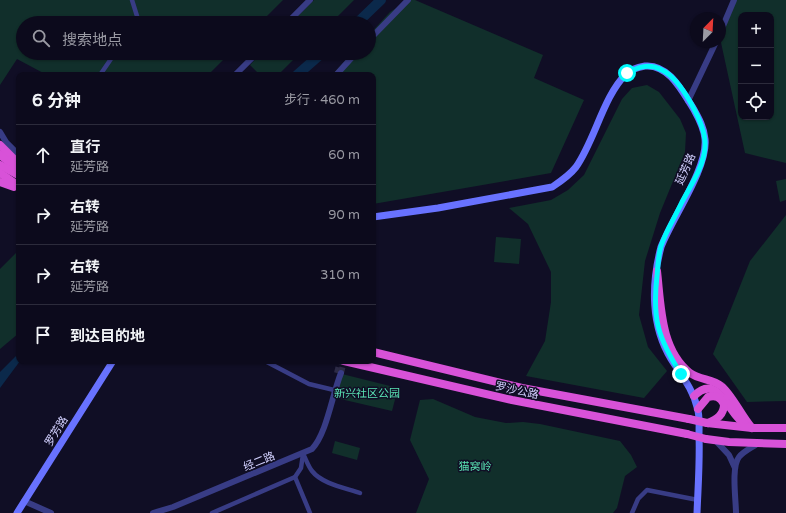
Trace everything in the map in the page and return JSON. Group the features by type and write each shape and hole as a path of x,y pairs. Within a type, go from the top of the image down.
{"highway":[{"path":"0,145 16,161"},
{"path":"0,155 16,168"},
{"path":"0,165 16,173"},
{"path":"0,173 16,184"},
{"path":"0,182 16,188"},
{"path":"657,271 662,321 668,341 675,354 691,373 722,386 752,428"},
{"name":"罗沙公路","path":"376,353 522,388 707,423"},
{"name":"罗沙公路","path":"357,364 519,402 687,434 711,440"},
{"path":"694,396 702,390 716,391 723,397 738,420 752,428"},
{"path":"698,409 708,397 714,396 722,400 724,404 723,412 714,420 707,423"},
{"path":"707,423 752,428 786,428"},
{"path":"711,440 757,444 786,444"}],"main road":[{"name":"延芳路","path":"376,217 438,208 552,187 564,180 583,156 614,91 627,73 638,67 649,66 665,72 677,84 688,101 703,128 705,138 703,158 665,236 658,258 655,302 657,327 667,351 694,396 698,409 700,461 697,513"},
{"name":"罗芳路","path":"17,513 111,364"}],"street":[{"path":"132,0 137,16"},
{"path":"294,16 310,0"},
{"path":"376,33 408,0"},
{"path":"726,19 734,0"},
{"path":"688,101 713,48"},
{"path":"102,72 110,60"},
{"path":"238,72 250,60"},
{"path":"339,72 350,60"},
{"path":"0,132 6,142 16,152"},
{"path":"271,364 309,384 334,390"},
{"name":"经二路","path":"153,513 173,507 312,449 319,439 339,373"},
{"path":"711,440 728,455 735,468"},
{"path":"736,513 735,468 740,456 757,444"},
{"path":"212,513 295,477 301,468 303,454"},
{"path":"303,454 311,470 322,479 360,494"},
{"path":"295,477 310,513"},
{"path":"632,513 638,499 647,490 698,500"},
{"path":"24,501 51,513"}],"green space":[{"path":"0,0 283,0 267,16 16,16 16,60 0,85"},
{"path":"314,0 354,0 338,16 298,16"},
{"path":"409,0 415,0 543,55 534,78 584,100 551,173 376,203 376,72 335,72 346,60 376,60 376,27 390,12"},
{"path":"736,0 786,0 786,163 745,153 722,48 726,48 726,24"},
{"path":"19,60 223,60 211,72 41,72"},
{"path":"255,60 293,60 281,72 257,72 250,65"},
{"path":"647,85 659,92 680,119 686,133 685,152 660,213 645,261 639,315 648,347 667,371 644,398 526,376 545,341 551,302 551,272 528,224 509,208 551,200 568,190 584,175 622,99 632,88"},
{"path":"786,179 786,200 780,202 776,181"},
{"path":"786,215 786,401 747,402 713,354 750,261"},
{"path":"496,237 521,239 519,264 494,262"},
{"path":"16,253 16,336 0,349 0,269"},
{"name":"新兴社区公园","path":"342,374 398,388 392,411 336,398"},
{"name":"猫窝岭","path":"433,399 475,417 506,423 523,422 540,424 620,441 631,455 637,467 625,476 617,508 613,513 416,513 429,479 410,440 420,400"},
{"path":"335,441 360,448 357,460 332,453"}],"water":[{"path":"16,356 16,364 18,364 0,388 0,372"}],"waterway":[{"path":"364,16 381,0"},
{"path":"300,72 314,60"}],"tunnel":[{"path":"337,373 339,364"},
{"path":"341,373 343,364"}],"route":[{"path":"627,73 638,67 649,66 661,69 669,75 677,84 699,118 705,138 705,148 699,169 665,236 658,258 655,302 657,327 667,351 681,374"}]}
